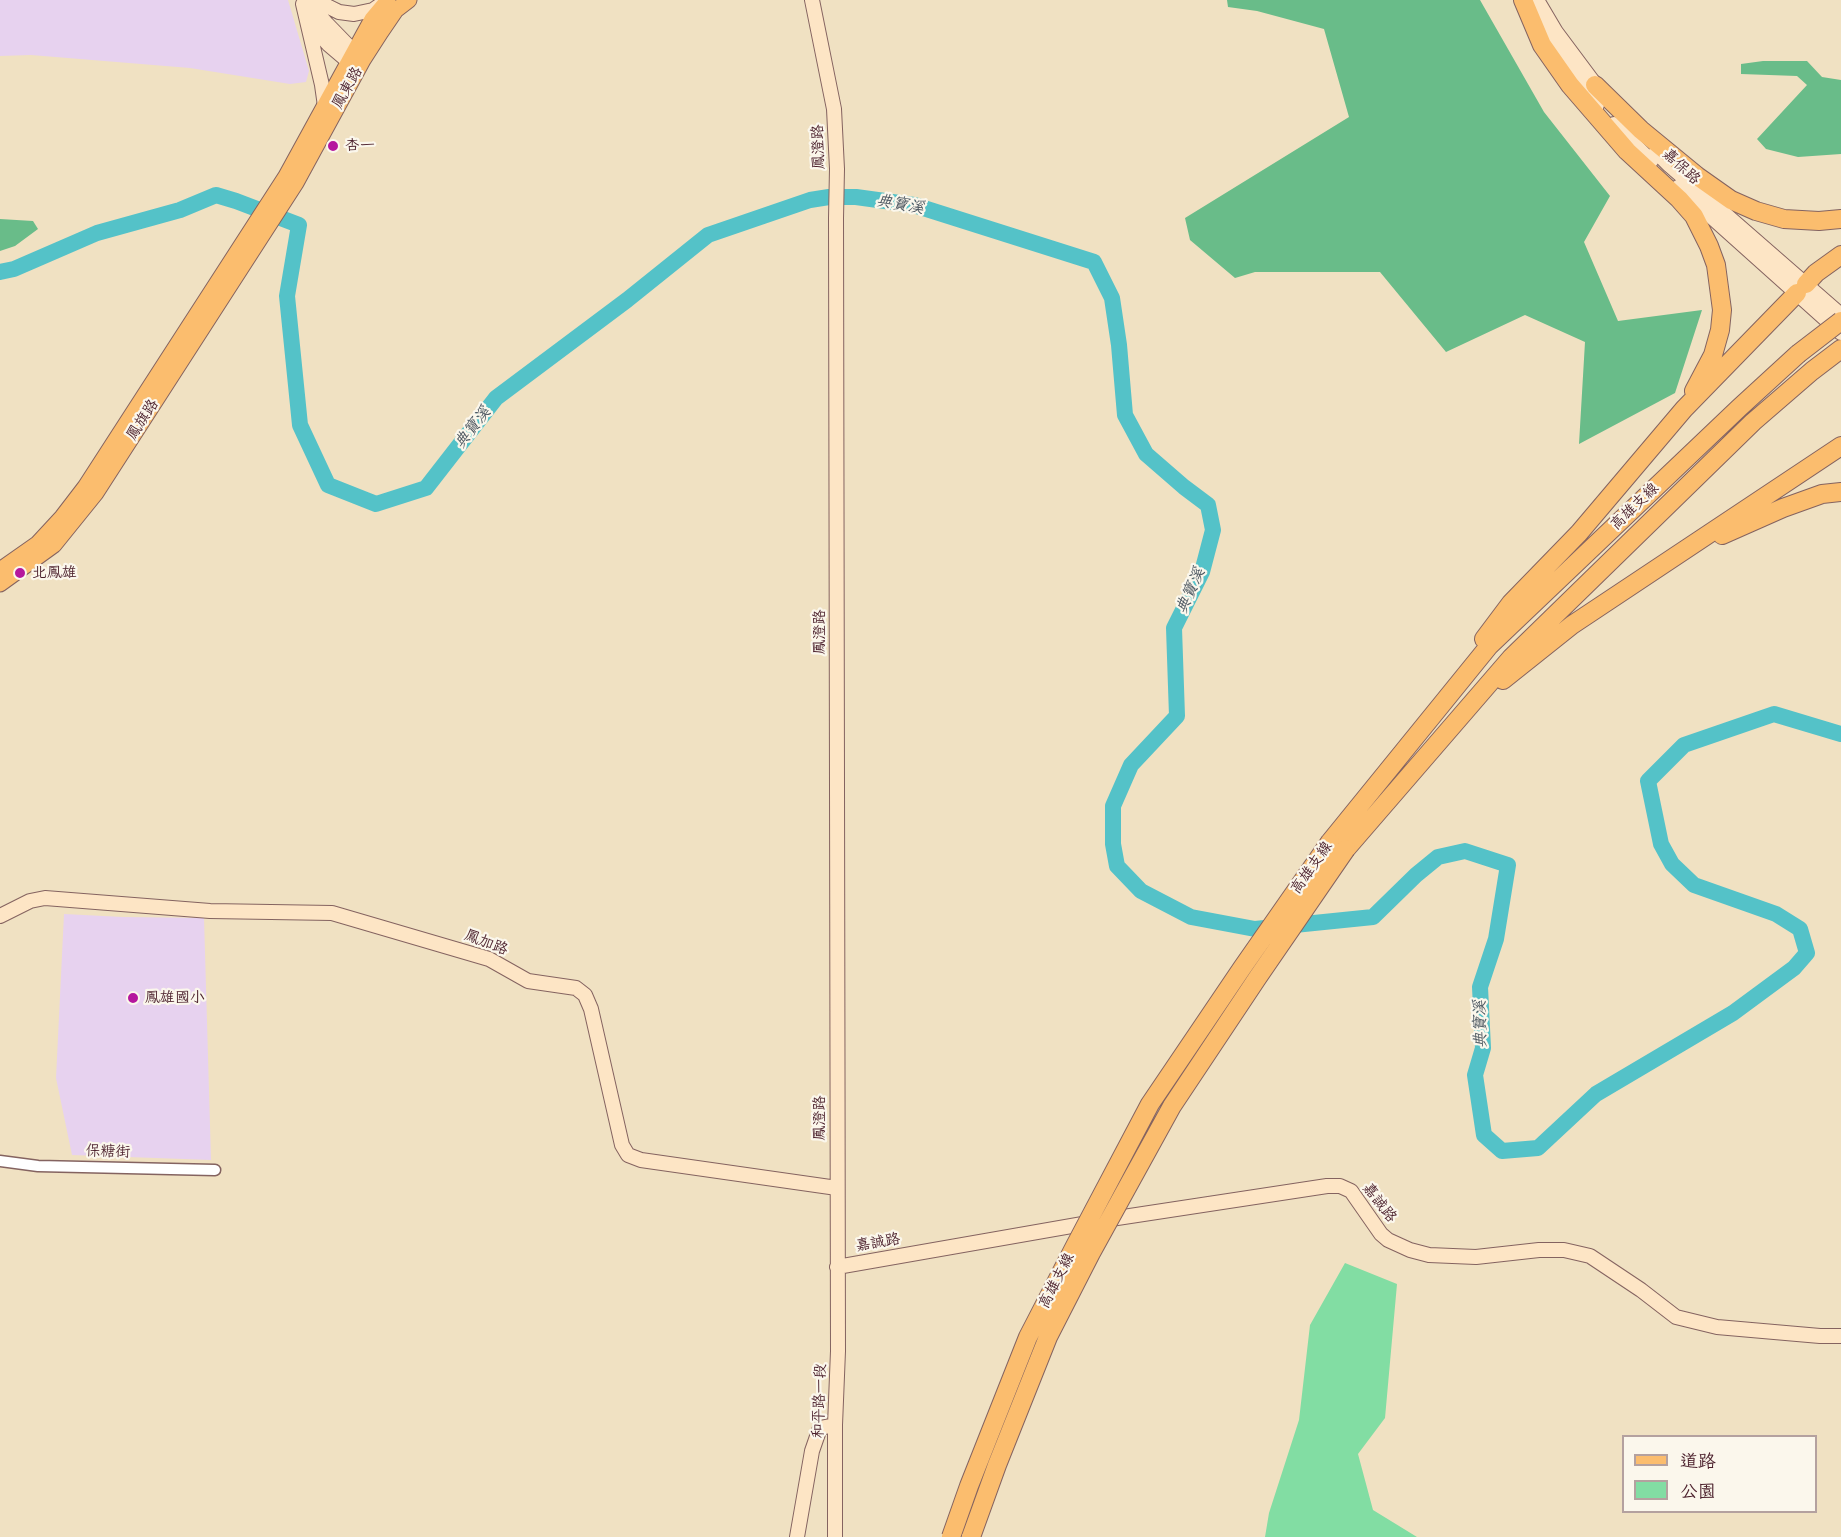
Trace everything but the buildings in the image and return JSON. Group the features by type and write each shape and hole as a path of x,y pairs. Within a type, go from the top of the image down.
{"highway":[{"path":"1525,0 1542,45 1570,85 1626,151 1679,199 1694,216 1710,246 1720,287 1722,310 1720,330 1713,355 1684,408"},
{"path":"1595,85 1641,130 1697,176 1731,200 1756,211 1784,219 1819,221 1841,219"},
{"path":"1385,773 1502,614 1579,533 1684,408 1816,273 1841,255"},
{"name":"高雄支線","path":"971,1537 1048,1337 1091,1253 1172,1106 1258,977 1338,845 1385,773 1489,646 1739,408 1798,354 1841,321"},
{"name":"高雄支線","path":"951,1537 1028,1337 1150,1104 1242,968 1338,845 1467,710 1511,658 1753,422 1841,349"},
{"path":"1467,710 1572,625 1841,446"},
{"path":"1675,558 1783,508 1822,494 1841,492"}],"main road":[{"name":"鳳東路","path":"291,179 356,61 372,19 388,0"},
{"name":"鳳東路","path":"291,179 325,106 356,61 396,10 409,0"},
{"path":"257,232 291,179"},
{"name":"鳳旗路","path":"0,570 37,544 85,487 257,232"},
{"name":"鳳旗路","path":"0,584 54,545 96,492 257,232"}],"street":[{"path":"321,0 339,12 354,14 372,10 388,0"},
{"name":"鳳澄路","path":"812,0 834,110 837,169 837,1267"},
{"name":"嘉保路","path":"1525,0 1563,60 1601,110 1640,151 1683,191 1802,289 1841,315"},
{"name":"嘉保路","path":"1537,0 1556,32 1595,85 1626,121 1669,165 1802,289 1841,333"},
{"path":"306,1 320,35 356,61"},
{"path":"306,1 325,106"},
{"name":"鳳加路","path":"0,916 30,901 45,898 210,911 332,913 489,959 528,981 576,988 585,995 591,1009 622,1145 628,1155 641,1160 837,1188"},
{"name":"保糖街","path":"0,1161 38,1166 215,1170"},
{"name":"嘉誠路","path":"837,1267 1118,1218 1327,1186 1340,1186 1351,1191 1381,1234 1388,1240 1410,1250 1429,1255 1476,1257 1539,1250 1564,1250 1590,1256 1676,1317 1717,1328 1841,1336"},
{"name":"和平路一段","path":"835,1537 834,1425 838,1351 837,1267"},
{"path":"797,1537 812,1450 820,1428 834,1425"}],"shaded area":[{"path":"0,0 288,0 309,71 306,82 290,84 190,68 31,55 0,56"},
{"name":"鳳雄國小","path":"64,914 204,918 211,1160 72,1155 56,1078"}],"green space":[{"path":"1227,0 1480,0 1544,112 1610,196 1584,242 1618,321 1702,310 1675,393 1579,444 1585,342 1525,315 1446,352 1380,272 1255,272 1235,278 1190,240 1185,218 1349,117 1324,29 1257,11 1228,7"},
{"path":"1763,61 1807,61 1822,77 1841,80 1841,154 1798,157 1766,149 1757,139 1807,85 1797,76 1741,74 1741,64"},
{"path":"0,219 33,221 38,229 15,246 0,251"},
{"path":"1345,1263 1397,1284 1385,1418 1358,1454 1373,1510 1417,1537 1265,1537 1269,1513 1299,1420 1310,1325"}],"waterway":[{"name":"典寶溪","path":"0,272 14,269 97,233 180,210 216,195 299,225 287,296 300,425 328,485 376,504 426,488 496,398 627,300 708,235 810,200 856,197 914,205 1094,262 1112,298 1125,415 1146,454 1208,505 1213,530 1202,572 1174,628 1177,716 1131,765 1113,806 1113,844 1117,866 1141,891 1191,917 1255,929 1373,917 1438,857 1465,851 1508,865 1496,939 1480,987 1483,1048 1475,1075 1484,1135 1502,1151 1538,1148 1596,1094 1733,1013 1794,968 1807,953 1800,929 1776,914 1694,885 1672,864 1661,844 1648,781 1684,745 1774,714 1841,734"}],"place":[{"name":"杏一","path":"333,146"},
{"name":"北鳳雄","path":"20,573"},
{"name":"鳳雄國小","path":"133,998"}]}
